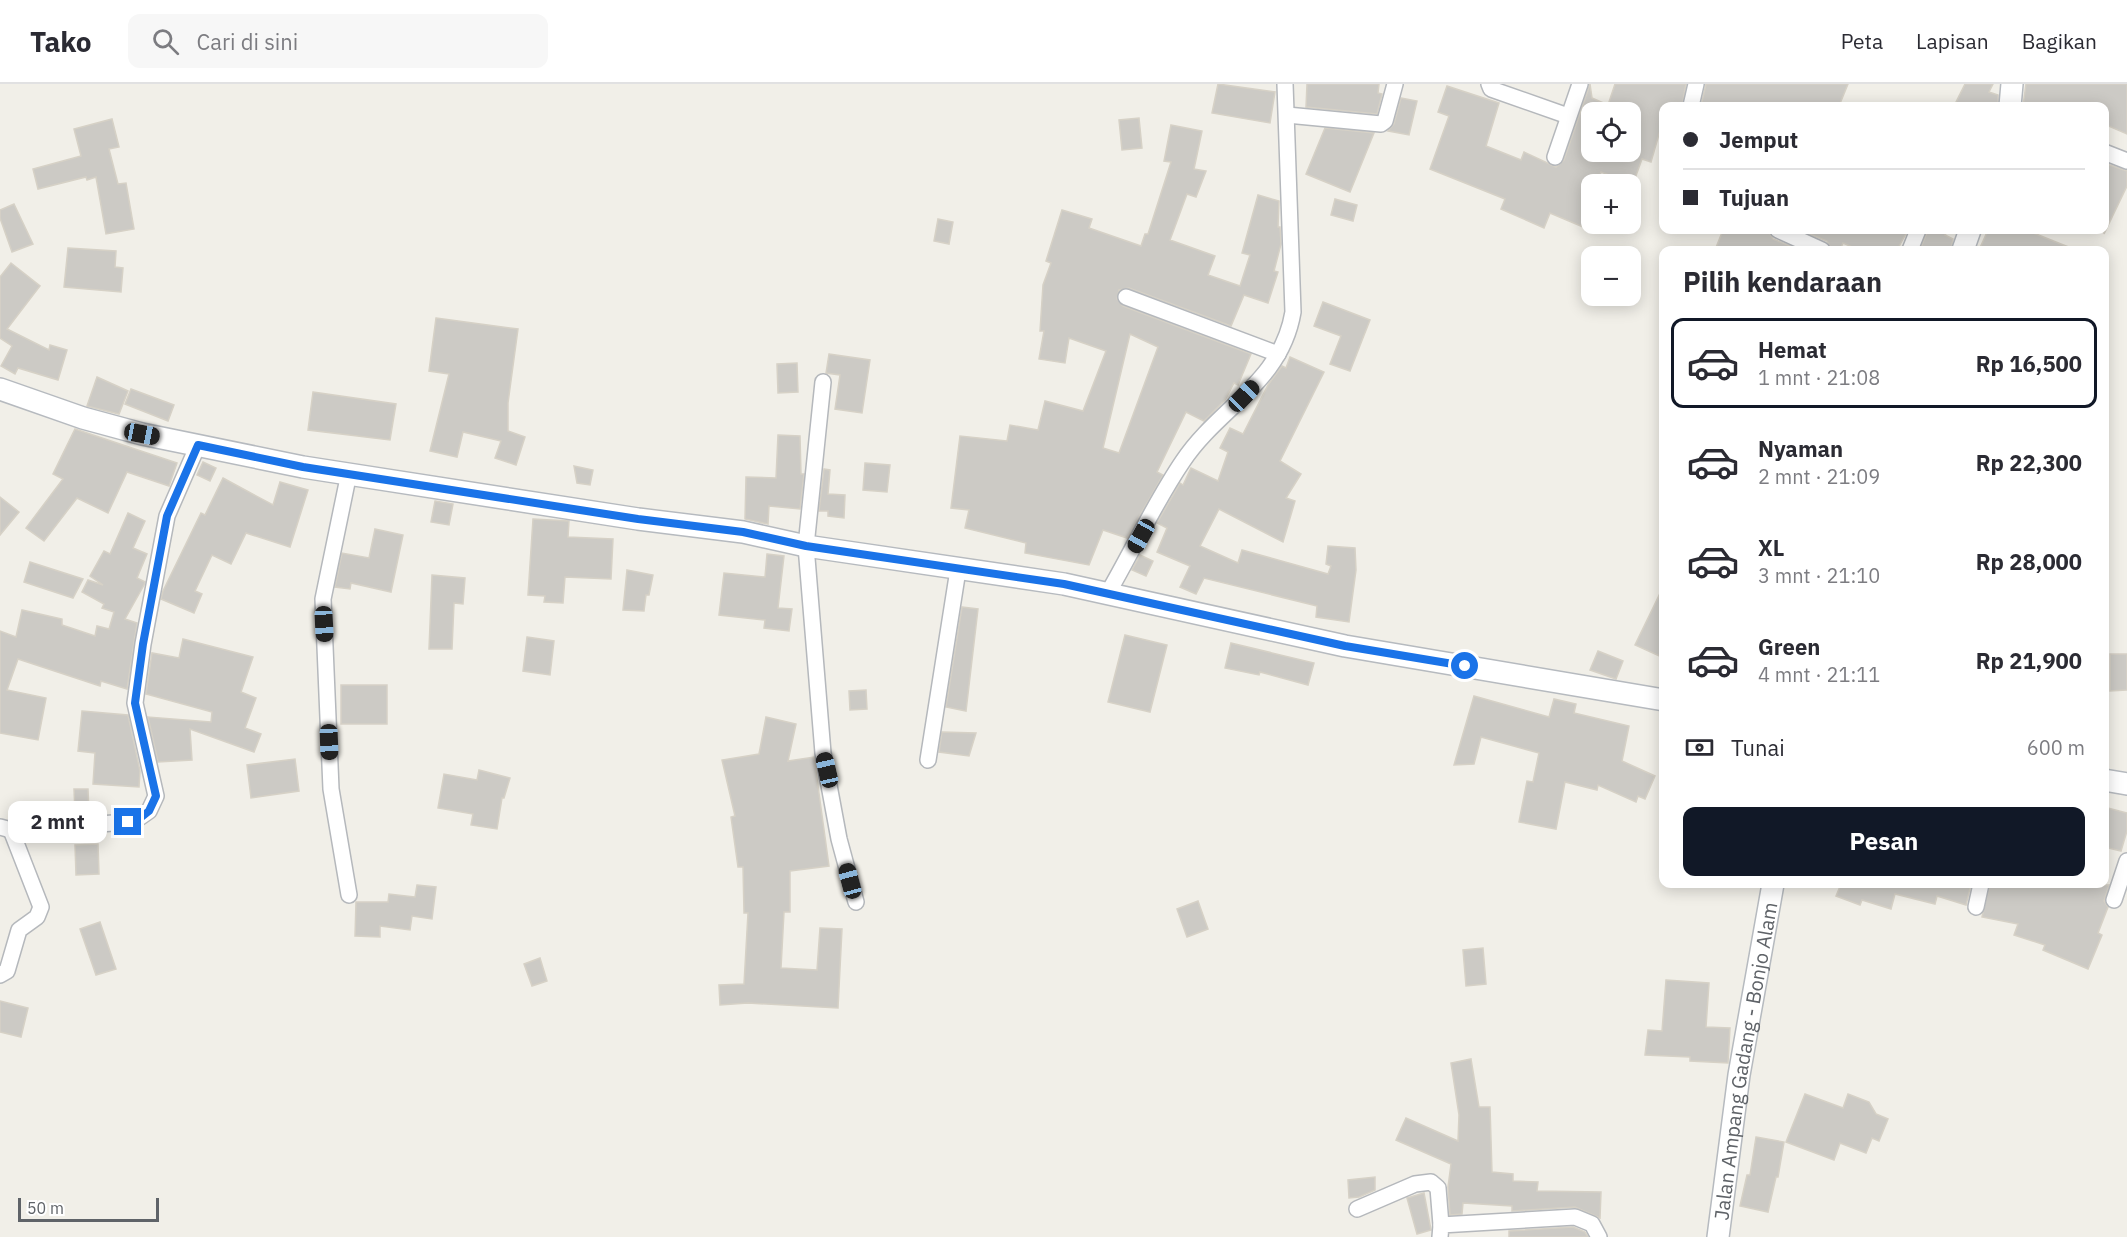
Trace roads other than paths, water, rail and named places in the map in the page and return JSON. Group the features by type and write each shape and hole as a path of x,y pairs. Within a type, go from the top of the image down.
{"street":[{"path":"1108,593 1184,460 1274,364 1290,325 1293,312 1284,84"},
{"path":"1287,116 1381,124 1385,121 1395,84"},
{"path":"1489,84 1491,89 1568,116"},
{"path":"1555,157 1580,84"},
{"path":"1692,102 1696,84"},
{"path":"2109,154 2127,161"},
{"path":"1787,234 1813,246"},
{"path":"1126,297 1278,354"},
{"path":"823,382 806,546 823,753 839,839 856,902"},
{"path":"0,389 83,418 198,445 349,473 638,519 743,532 806,546 893,557 958,570 1108,593 1345,646 1659,699"},
{"path":"0,975 7,971 19,930 38,917 41,907 6,829 128,822 139,819 149,811 156,796 135,703 143,644 167,516 198,445"},
{"path":"349,473 323,599 331,789 350,895"},
{"path":"928,759 958,570"},
{"path":"2109,781 2127,784"},
{"path":"2114,900 2127,861"},
{"name":"Jalan Ampang Gadang - Bonjo Alam","path":"1718,1237 1738,1075 1772,888"},
{"path":"1976,907 1980,888"},
{"path":"1357,1209 1415,1184 1431,1182 1438,1188 1441,1231 1575,1217 1592,1224 1599,1237"}]}
